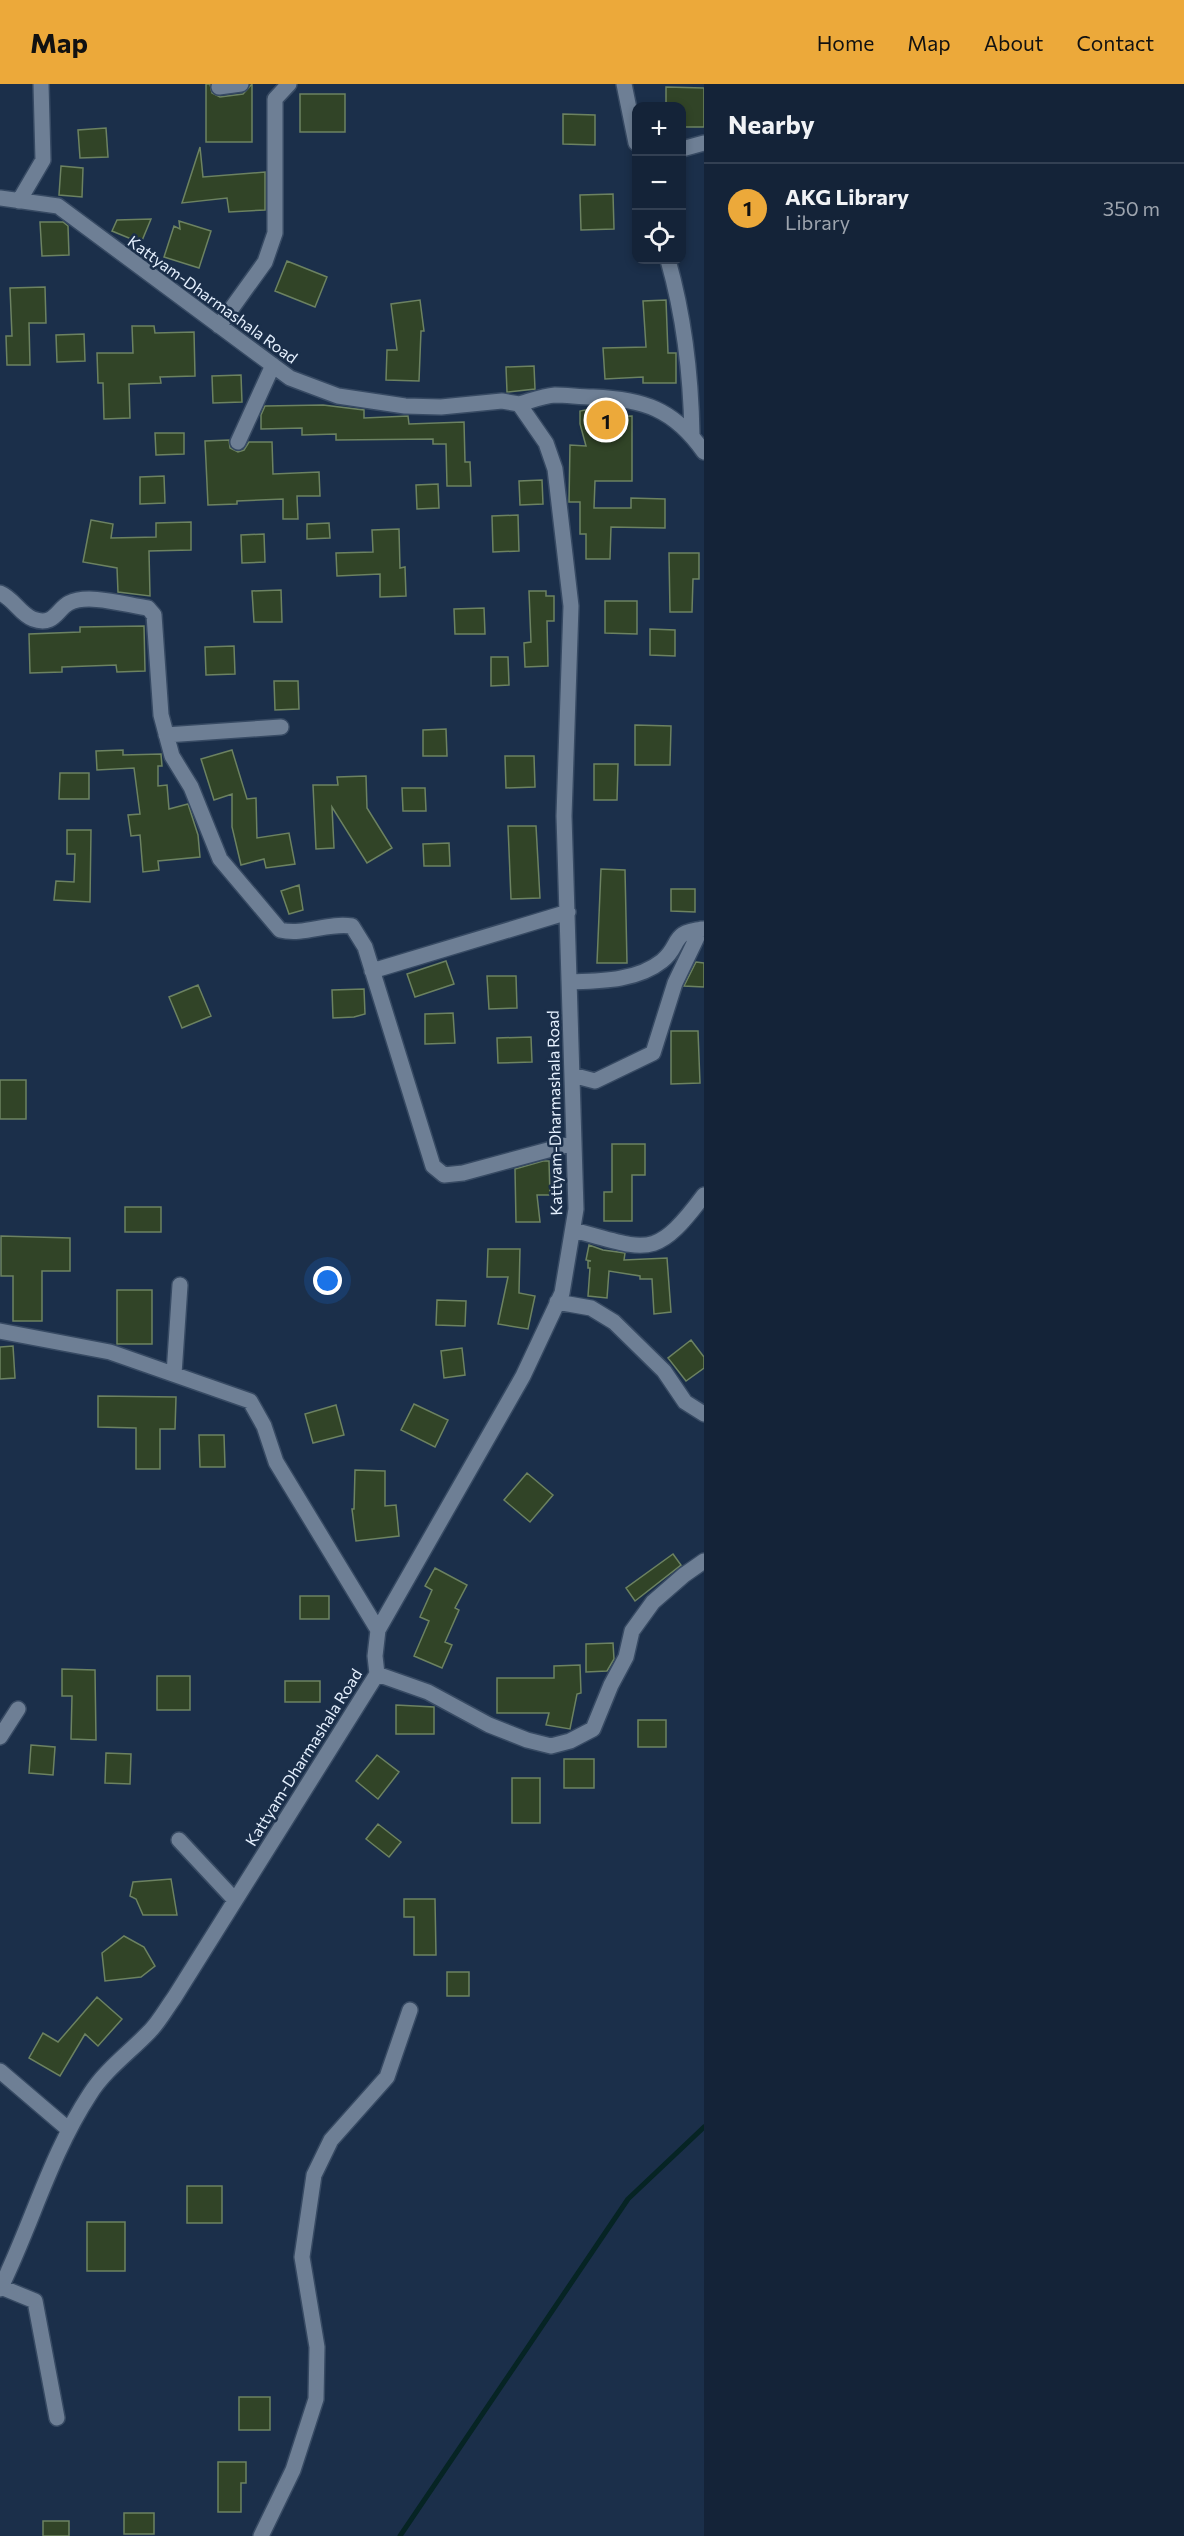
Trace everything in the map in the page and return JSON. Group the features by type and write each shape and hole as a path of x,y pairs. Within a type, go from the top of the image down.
{"street":[{"path":"19,201 43,160 41,84"},
{"path":"219,87 241,84"},
{"path":"219,326 266,262 274,233 274,99 289,84"},
{"path":"624,84 632,123"},
{"path":"686,148 704,143"},
{"name":"Kattyam-Dharmashala Road","path":"0,198 58,206 290,378 338,396 405,406 441,407 502,401 519,404 546,442 555,469 571,606 566,699 564,816 576,1209 562,1293 523,1376 378,1629 375,1656 377,1674 174,1998 152,2030 125,2054 91,2091 68,2129 0,2288"},
{"path":"669,264 677,291 691,392 692,435"},
{"path":"238,442 273,365"},
{"path":"519,404 554,395 627,399 662,412 677,421 692,435 704,452"},
{"path":"0,593 6,595 32,618 42,620 56,617 67,603 85,598 148,608 154,615 161,715 166,735 172,756 191,787 220,859 280,930 294,933 332,926 352,926 365,947 433,1166 444,1174 462,1173 574,1143"},
{"path":"166,735 281,727"},
{"path":"372,971 568,912"},
{"path":"570,982 602,981 631,976 662,961 677,938 686,932 703,929"},
{"path":"572,1075 595,1081 653,1053 675,983 703,929"},
{"path":"573,1230 630,1246 649,1246 665,1240 682,1225 704,1195"},
{"path":"174,1374 180,1285"},
{"path":"557,1302 591,1308 615,1322 664,1371 684,1402 704,1414"},
{"path":"0,1331 110,1352 250,1401 264,1426 276,1462 378,1629"},
{"path":"377,1674 428,1692 489,1725 527,1740 551,1746 570,1741 593,1729 611,1685 626,1657 632,1631 653,1602 704,1561"},
{"path":"0,1737 18,1709"},
{"path":"179,1840 234,1899"},
{"path":"261,2536 293,2470 316,2399 317,2347 302,2257 314,2175 331,2140 387,2077 410,2010"},
{"path":"0,2071 68,2129"},
{"path":"0,2288 35,2301 57,2418"}],"building":[{"path":"206,84 210,84 212,93 220,97 243,94 252,84 252,142 206,142"},
{"path":"666,87 704,88 704,127 686,127 686,102 666,102"},
{"path":"300,94 345,94 345,132 300,132"},
{"path":"563,114 595,115 595,145 563,144"},
{"path":"106,128 108,157 80,158 78,130"},
{"path":"200,147 203,177 265,172 265,210 229,212 227,198 182,203"},
{"path":"61,166 83,168 82,197 59,195"},
{"path":"613,194 614,229 581,230 580,195"},
{"path":"151,219 141,243 112,231 117,220"},
{"path":"179,221 211,231 199,268 164,257 174,226 180,229"},
{"path":"40,222 63,222 68,226 69,255 42,256"},
{"path":"287,261 327,277 315,307 275,291"},
{"path":"45,287 46,323 29,323 30,365 7,365 6,336 12,336 10,288"},
{"path":"420,300 424,331 421,331 419,381 386,380 387,350 397,350 391,304"},
{"path":"666,300 668,353 676,353 676,383 643,383 643,377 605,379 603,348 646,347 643,301"},
{"path":"132,326 154,326 155,333 194,332 195,376 160,377 161,383 129,384 130,418 104,419 103,383 98,383 97,353 133,353"},
{"path":"84,334 85,361 57,362 56,335"},
{"path":"534,366 535,389 507,392 506,367"},
{"path":"241,375 242,402 213,403 212,376"},
{"path":"323,405 364,410 364,418 408,416 409,424 464,422 465,462 470,462 471,486 447,486 446,444 433,444 433,439 336,440 336,434 302,435 302,428 261,429 261,415 265,406"},
{"path":"590,409 594,417 632,416 632,481 595,481 594,508 631,508 631,498 665,499 665,528 611,527 610,559 586,559 586,534 580,534 580,502 569,502 570,445 586,446 580,424 580,411"},
{"path":"155,433 184,433 184,454 156,455"},
{"path":"229,440 230,448 238,452 244,450 249,442 272,442 273,474 319,472 320,496 297,496 298,519 283,519 283,499 208,505 205,441"},
{"path":"164,476 165,503 140,504 140,477"},
{"path":"542,480 543,504 520,505 519,481"},
{"path":"438,484 439,508 417,509 416,485"},
{"path":"518,515 519,551 493,552 492,516"},
{"path":"91,520 113,524 111,538 156,537 156,523 191,522 191,550 149,551 150,596 118,592 117,568 83,562"},
{"path":"329,523 330,538 307,539 307,524"},
{"path":"399,529 400,568 405,567 406,596 380,597 380,574 337,576 336,553 373,552 372,530"},
{"path":"264,534 265,562 242,563 241,535"},
{"path":"669,553 699,553 699,579 693,579 692,612 670,612"},
{"path":"281,590 282,622 254,622 252,591"},
{"path":"529,591 546,591 546,596 554,596 554,621 547,621 548,666 525,667 524,643 531,642"},
{"path":"605,601 637,601 637,634 605,633"},
{"path":"484,608 485,634 455,634 454,609"},
{"path":"144,626 145,671 117,672 116,665 62,667 62,672 30,673 29,634 80,632 80,627"},
{"path":"650,629 675,630 675,656 650,655"},
{"path":"234,646 235,674 206,675 205,647"},
{"path":"491,657 508,657 509,685 491,686"},
{"path":"274,681 298,681 299,709 275,710"},
{"path":"635,725 671,726 670,765 635,765"},
{"path":"446,729 447,756 423,756 423,730"},
{"path":"123,750 123,755 161,754 162,766 158,766 158,786 167,785 169,809 188,804 198,835 200,857 158,861 159,870 143,872 140,835 131,836 128,815 140,814 134,768 97,770 96,751"},
{"path":"232,750 247,799 256,798 257,838 289,833 295,864 266,868 264,859 241,865 232,827 232,794 214,800 201,759"},
{"path":"505,756 534,756 535,787 506,788"},
{"path":"594,764 618,764 617,800 594,800"},
{"path":"60,773 89,773 89,799 59,799"},
{"path":"366,776 367,808 392,848 367,863 332,807 334,848 316,849 313,785 338,785 337,777"},
{"path":"402,788 425,788 426,811 403,811"},
{"path":"508,826 536,826 540,898 511,899"},
{"path":"67,830 91,830 90,902 54,900 56,881 74,882 75,854 67,854"},
{"path":"449,843 450,866 424,866 423,844"},
{"path":"601,869 625,870 627,963 597,963"},
{"path":"299,885 303,910 289,914 281,891"},
{"path":"671,889 695,889 695,912 671,911"},
{"path":"446,961 454,984 415,997 407,974"},
{"path":"696,962 704,963 704,987 684,986"},
{"path":"487,976 516,976 517,1008 489,1009"},
{"path":"198,985 211,1016 182,1028 169,997"},
{"path":"364,989 365,1014 333,1018 332,990"},
{"path":"453,1013 455,1043 425,1044 425,1014"},
{"path":"671,1031 698,1031 700,1083 671,1084"},
{"path":"531,1037 532,1062 498,1063 497,1038"},
{"path":"0,1080 26,1080 26,1119 0,1119"},
{"path":"612,1144 645,1144 645,1175 632,1175 632,1221 604,1221 604,1192 612,1192"},
{"path":"549,1161 550,1195 537,1195 540,1222 516,1222 515,1169"},
{"path":"125,1207 161,1207 161,1232 125,1232"},
{"path":"1,1236 70,1238 70,1271 42,1271 42,1321 13,1321 13,1276 1,1276"},
{"path":"589,1245 603,1250 625,1253 624,1260 667,1258 671,1312 654,1314 652,1279 640,1279 640,1276 609,1271 607,1298 588,1296 590,1268 588,1268 588,1261 591,1261 586,1260"},
{"path":"488,1249 520,1249 519,1293 535,1296 528,1329 498,1324 508,1277 487,1277"},
{"path":"117,1290 152,1290 152,1344 117,1344"},
{"path":"437,1300 466,1301 465,1326 436,1325"},
{"path":"691,1340 704,1357 704,1368 686,1381 668,1358"},
{"path":"13,1346 15,1378 0,1379 0,1347"},
{"path":"462,1348 465,1375 444,1378 441,1351"},
{"path":"98,1396 176,1397 175,1429 160,1429 160,1469 136,1469 136,1428 98,1427"},
{"path":"414,1404 448,1420 435,1447 401,1430"},
{"path":"336,1405 344,1435 313,1443 305,1414"},
{"path":"199,1435 224,1435 225,1467 200,1467"},
{"path":"355,1470 385,1471 385,1506 396,1505 399,1536 356,1541 352,1509 354,1509"},
{"path":"527,1473 553,1495 530,1522 504,1500"},
{"path":"673,1554 681,1565 635,1601 626,1588"},
{"path":"435,1568 467,1585 455,1608 459,1610 445,1642 452,1645 442,1668 414,1656 429,1621 420,1617 432,1590 425,1586"},
{"path":"300,1596 329,1596 329,1619 300,1619"},
{"path":"613,1643 614,1659 607,1671 586,1672 586,1644"},
{"path":"580,1665 581,1693 577,1694 570,1729 546,1725 549,1713 497,1713 497,1678 554,1678 554,1666"},
{"path":"62,1669 95,1670 96,1740 71,1739 72,1696 62,1696"},
{"path":"157,1676 190,1676 190,1710 157,1710"},
{"path":"285,1681 320,1681 320,1702 285,1702"},
{"path":"396,1705 434,1707 434,1734 396,1734"},
{"path":"638,1720 666,1720 666,1747 638,1747"},
{"path":"31,1745 55,1747 53,1775 29,1773"},
{"path":"106,1753 131,1754 130,1784 105,1783"},
{"path":"377,1755 399,1772 378,1799 356,1781"},
{"path":"564,1759 594,1759 594,1788 564,1788"},
{"path":"512,1778 540,1778 540,1823 512,1823"},
{"path":"378,1824 401,1842 389,1857 366,1839"},
{"path":"171,1879 177,1915 143,1915 136,1899 130,1896 133,1882"},
{"path":"404,1899 435,1899 436,1955 414,1955 414,1917 404,1917"},
{"path":"124,1936 144,1947 155,1966 141,1977 105,1981 102,1953"},
{"path":"447,1972 469,1972 469,1996 447,1996"},
{"path":"97,1997 122,2019 98,2046 85,2034 60,2076 29,2058 43,2033 58,2042"},
{"path":"187,2186 222,2186 222,2223 187,2223"},
{"path":"87,2222 125,2222 125,2271 87,2271"},
{"path":"239,2397 270,2397 270,2430 239,2430"},
{"path":"218,2462 246,2462 246,2483 241,2483 241,2512 218,2512"},
{"path":"124,2513 154,2513 154,2534 124,2534"},
{"path":"43,2521 69,2521 69,2536 43,2536"}],"waterway":[{"path":"400,2536 628,2199 704,2127"}],"place":[{"name":"AKG Library","path":"606,420"}]}
